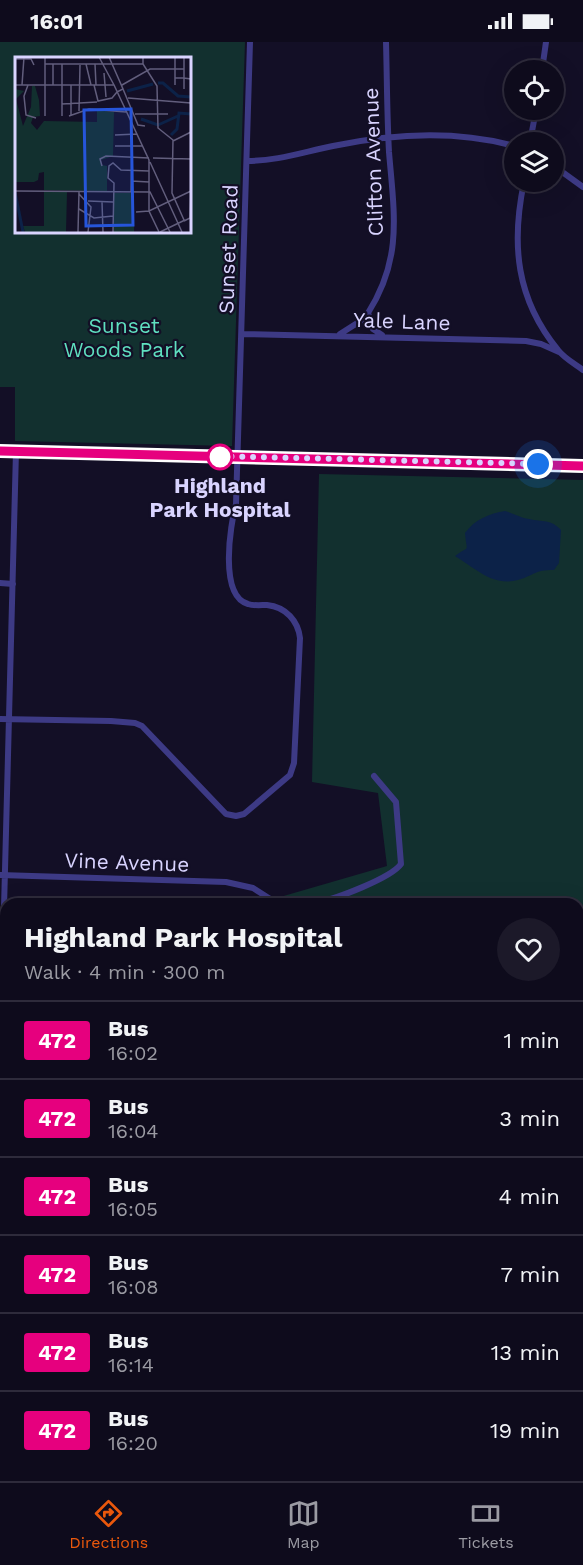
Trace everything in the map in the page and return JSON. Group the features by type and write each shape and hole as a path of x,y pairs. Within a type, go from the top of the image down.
{"street":[{"name":"Sunset Road","path":"9,719 135,723 142,726 226,814 237,816 244,814 290,775 294,763 300,638 298,626 284,609 270,605 247,604 235,595 231,586 232,521 236,504 238,457 250,42"},
{"name":"Clifton Avenue","path":"335,336 353,327 368,313 381,290 393,239 395,201 389,138 386,42"},
{"path":"543,60 546,42"},
{"path":"247,161 270,161 331,147 389,138 475,138 504,144"},
{"path":"564,173 583,187"},
{"path":"523,192 517,256 520,275 538,322 559,352 583,370"},
{"path":"368,313 376,333 387,337"},
{"name":"Yale Lane","path":"242,334 526,341 541,344 559,352"},
{"path":"0,451 583,466"},
{"path":"3,898 16,451"},
{"path":"0,583 13,584"},
{"path":"0,719 9,719"},
{"path":"330,898 393,873 401,864 396,802 374,776"},
{"name":"Vine Avenue","path":"3,875 226,882 253,888 269,898"}],"green space":[{"name":"Sunset Woods Park","path":"0,42 245,42 232,446 15,441 15,387 0,387"},
{"path":"319,474 583,480 583,898 277,898 387,866 378,793 312,782"}],"water":[{"path":"505,511 526,518 550,522 561,530 559,563 554,570 538,572 518,580 500,581 492,579 455,556 466,548 465,533 473,524 488,515"}],"bus line":[{"name":"472","path":"0,451 583,466"}],"place":[{"name":"Highland Park Hospital","path":"220,457"}],"route":[{"path":"220,457 215,456 538,464"}]}
